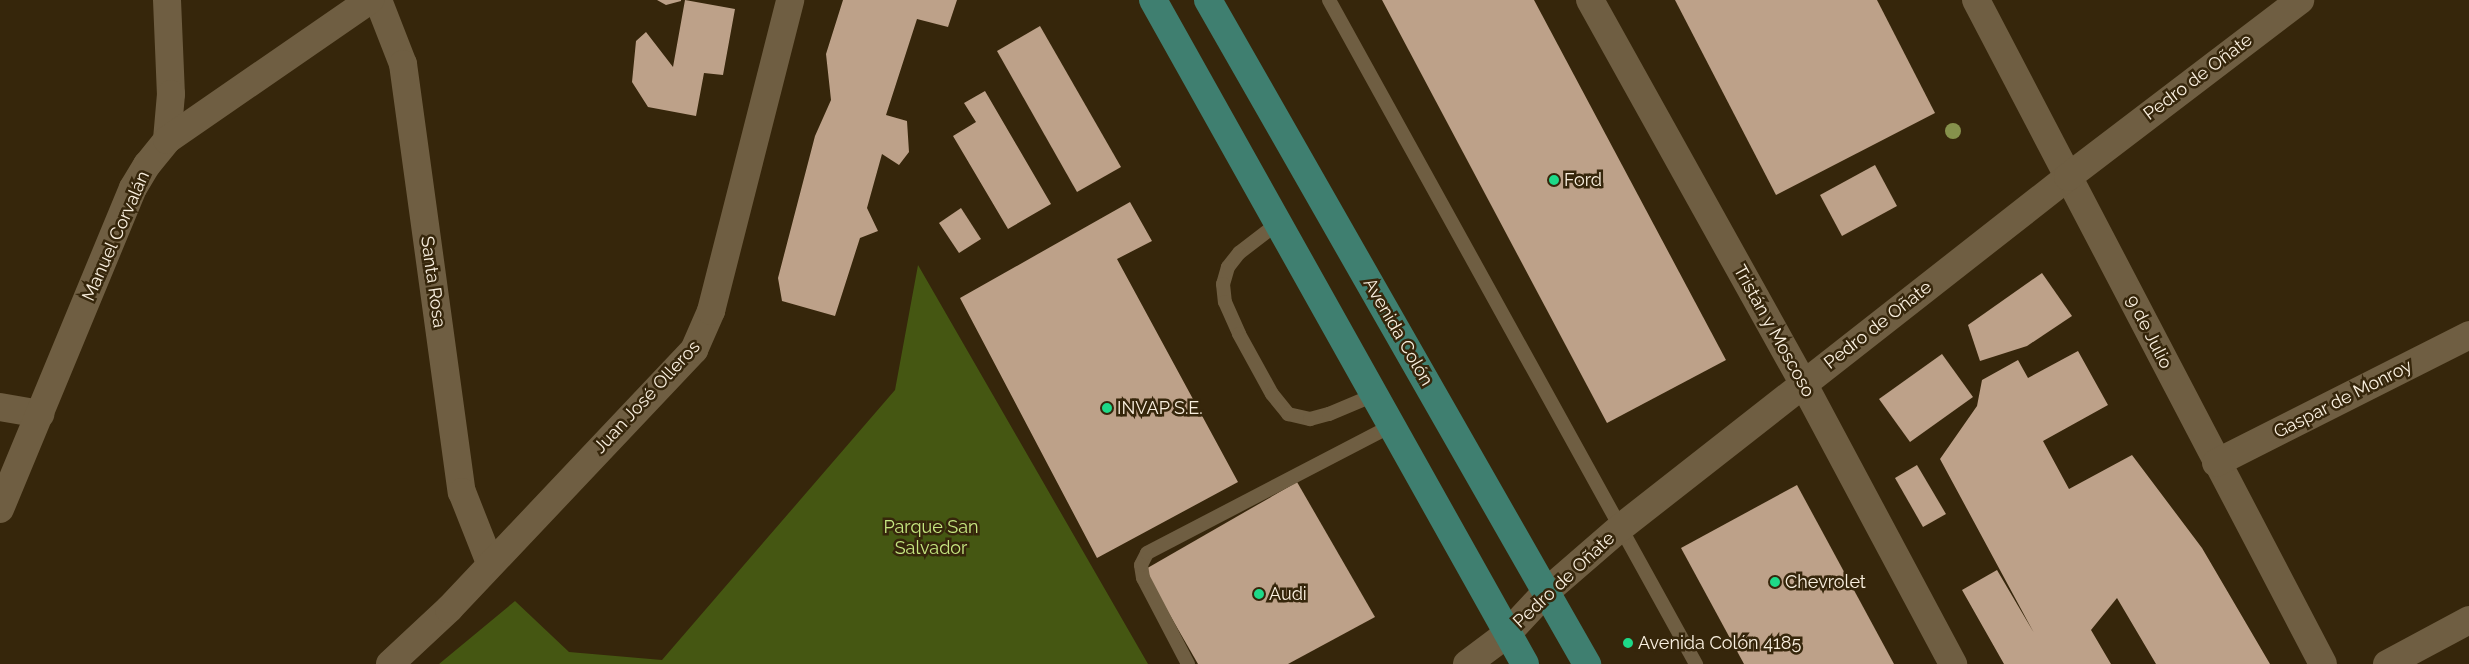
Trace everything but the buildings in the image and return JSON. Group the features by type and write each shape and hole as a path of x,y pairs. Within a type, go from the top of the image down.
{"main road":[{"path":"1153,0 1525,664"},
{"name":"Avenida Colón","path":"1208,0 1587,664"}],"street":[{"path":"167,0 171,94 167,140"},
{"name":"Manuel Corvalán","path":"0,509 133,188 167,140 370,0"},
{"name":"Santa Rosa","path":"378,0 403,64 462,492 490,563"},
{"name":"Juan José Olleros","path":"390,664 449,609 490,563 694,350 703,336 790,0"},
{"name":"Tristán y Moscoso","path":"1590,0 1803,383 1953,664"},
{"name":"9 de Julio","path":"1976,0 2216,463 2323,664"},
{"name":"Pedro de Oñate","path":"1467,664 1507,634 1546,592 1620,528 2068,177 2300,0"},
{"name":"Gaspar de Monroy","path":"2216,463 2469,335"},
{"path":"0,407 40,414"},
{"path":"2387,664 2469,620"}],"lane":[{"path":"1329,0 1696,664"},
{"path":"1278,223 1239,253 1228,267 1223,284 1225,302 1239,334 1272,394 1288,414 1310,418 1329,414 1374,395"},
{"path":"1188,664 1143,578 1141,565 1147,553 1391,426"}],"green space":[{"name":"Parque San Salvador","path":"918,265 1148,664 439,664 515,601 569,652 662,660 895,390"}],"place":[{"name":"Ford","path":"1554,180"},
{"name":"INVAP S.E.","path":"1107,408"},
{"name":"Chevrolet","path":"1775,582"},
{"name":"Audi","path":"1259,594"},
{"name":"Avenida Colón 4185","path":"1628,643"}]}
